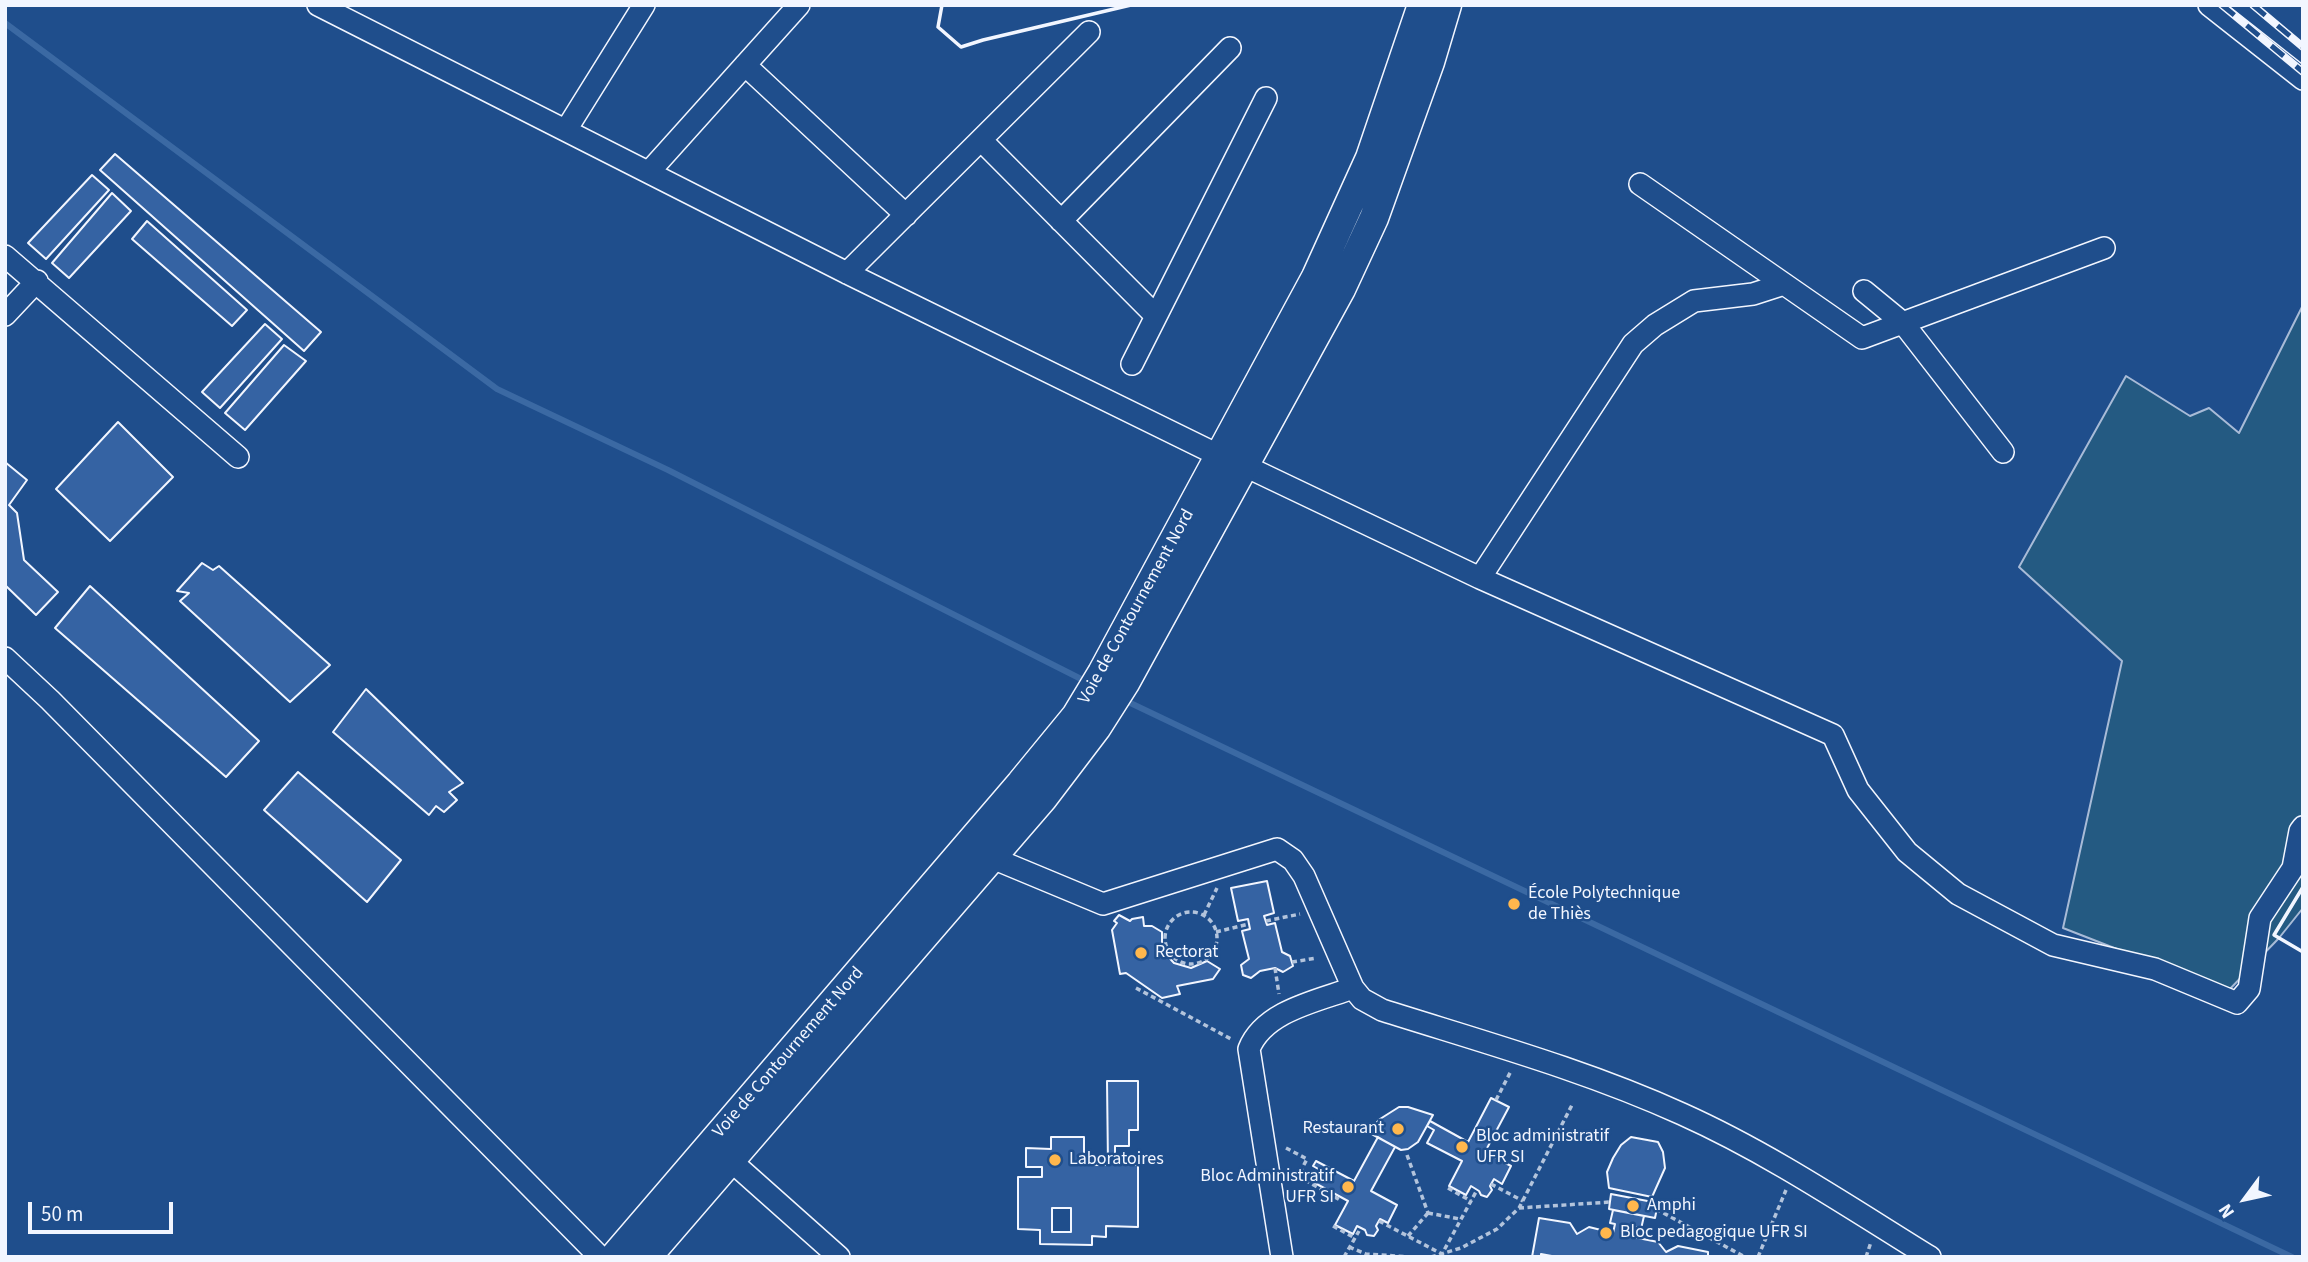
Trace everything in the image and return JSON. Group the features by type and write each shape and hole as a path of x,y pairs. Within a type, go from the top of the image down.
{"main road":[{"name":"Voie de Contournement Nord","path":"614,1257 720,1152 979,850 1043,797 1114,678 1231,461 1370,158 1422,5"},
{"name":"Voie de Contournement Nord","path":"1231,461 1340,289 1374,218 1430,62 1447,5"},
{"name":"Voie de Contournement Nord","path":"647,1257 720,1152"}],"street":[{"path":"318,5 847,273 1231,461 1480,578 1833,735 1858,790 1907,852 1958,894 2053,945 2155,969 2237,1003 2249,989 2260,918 2293,868 2303,827"},
{"path":"566,130 644,5"},
{"path":"649,172 799,5"},
{"path":"2209,5 2303,79"},
{"path":"847,273 1089,32"},
{"path":"1061,221 1230,48"},
{"path":"746,65 906,215"},
{"path":"1132,364 1266,99"},
{"path":"981,140 1156,316"},
{"path":"1640,184 1862,338 2104,248"},
{"path":"5,256 238,457"},
{"path":"5,315 37,281"},
{"path":"1480,578 1633,344 1694,301 1754,294 1784,284"},
{"path":"1864,291 1903,323 2003,453"},
{"path":"5,658 50,700 600,1257"},
{"path":"979,850 1104,904 1278,849 1293,860 1304,876 1353,988 1362,999 1382,1010 1583,1073 1684,1114 1793,1172 1930,1257"},
{"path":"1282,1257 1249,1049 1262,1027 1275,1017 1353,988"},
{"path":"720,1152 839,1257"}],"path":[{"path":"1266,921 1319,910"},
{"path":"1188,911 1204,915 1216,932 1217,943 1214,951 1209,958 1194,964 1177,961 1166,948 1164,940 1168,924 1173,918 1188,911"},
{"path":"1216,932 1249,924"},
{"path":"1292,962 1338,955"},
{"path":"1275,968 1283,1014"},
{"path":"1136,988 1249,1049"},
{"path":"1496,1100 1520,1053"},
{"path":"1431,1257 1461,1248 1497,1229 1519,1208 1573,1102"},
{"path":"1262,1135 1307,1159 1298,1176 1340,1200"},
{"path":"1407,1155 1428,1213"},
{"path":"1758,1257 1793,1172"},
{"path":"1491,1184 1523,1201"},
{"path":"1448,1188 1471,1201"},
{"path":"1442,1254 1477,1190"},
{"path":"1519,1208 1610,1202"},
{"path":"1656,1209 1745,1257"},
{"path":"1428,1213 1460,1219"},
{"path":"1408,1236 1428,1213"},
{"path":"1378,1222 1442,1254"},
{"path":"1333,1226 1355,1238"},
{"path":"1344,1257 1359,1231"},
{"path":"1349,1247 1366,1254 1412,1257"}],"shaded area":[{"path":"2303,305 2303,908 2279,938 2227,992 2063,928 2122,661 2019,567 2126,376 2190,416 2209,408 2239,433"}],"building":[{"path":"115,154 321,332 304,351 100,170"},
{"path":"92,175 109,190 46,259 28,243"},
{"path":"112,193 131,211 69,278 52,263"},
{"path":"147,221 247,310 232,326 132,239"},
{"path":"265,324 282,339 220,408 202,392"},
{"path":"284,345 306,361 245,430 225,413"},
{"path":"118,422 173,477 110,541 56,489"},
{"path":"5,462 27,480 9,505 17,513 24,560 58,592 36,615 5,585"},
{"path":"202,563 213,570 219,566 330,665 290,702 180,601 189,593 177,591"},
{"path":"90,586 259,741 226,777 55,628"},
{"path":"366,689 463,783 449,792 457,800 444,812 436,806 429,815 333,732"},
{"path":"298,772 401,860 367,902 264,810"},
{"name":"Rectorat","path":"1267,881 1274,913 1264,916 1267,925 1275,923 1282,952 1290,956 1293,966 1283,972 1275,968 1260,971 1251,978 1243,975 1241,965 1249,959 1242,931 1250,929 1248,919 1238,921 1231,888"},
{"name":"Rectorat","path":"1119,915 1130,921 1143,917 1144,926 1152,926 1162,932 1162,950 1174,963 1191,968 1207,961 1220,969 1213,979 1177,986 1180,994 1162,998 1126,973 1120,974 1112,930"},
{"name":"Laboratoires","path":"1107,1081 1138,1081 1138,1130 1129,1130 1129,1146 1115,1146 1115,1156 1131,1156 1131,1165 1138,1165 1138,1227 1106,1226 1106,1237 1092,1236 1092,1245 1040,1244 1040,1230 1018,1229 1018,1177 1042,1177 1042,1167 1026,1167 1026,1148 1051,1149 1051,1137 1084,1137 1084,1165 1108,1165","holes":["1052,1208 1071,1208 1071,1232 1052,1232"]},
{"name":"Bloc administratif UFR SI","path":"1491,1098 1509,1107 1485,1152 1511,1166 1502,1184 1494,1179 1490,1186 1492,1190 1487,1197 1471,1186 1466,1195 1449,1186 1462,1161 1427,1143 1434,1130 1427,1126 1430,1121 1468,1142"},
{"name":"Restaurant","path":"1399,1107 1433,1115 1418,1142 1401,1150 1368,1132 1380,1119"},
{"name":"Bloc Administratif UFR SI","path":"1378,1137 1395,1147 1371,1191 1397,1205 1388,1223 1380,1219 1374,1236 1367,1235 1365,1230 1357,1226 1353,1234 1335,1225 1348,1201 1313,1182 1320,1170 1313,1166 1316,1161 1354,1181"},
{"path":"1631,1137 1658,1142 1663,1152 1665,1168 1652,1197 1609,1188 1607,1172 1613,1158 1621,1145"},
{"name":"Amphi","path":"1611,1194 1658,1203 1655,1218 1609,1209"},
{"name":"Bloc pedagogique UFR SI","path":"1613,1210 1644,1216 1641,1229 1635,1227 1633,1237 1658,1242 1666,1252 1678,1246 1708,1252 1708,1257 1557,1257 1541,1254 1541,1257 1532,1257 1539,1218 1570,1223 1577,1234 1589,1227 1613,1233 1615,1224 1610,1223"}],"waterway":[{"path":"5,23 497,389 668,470 1087,682"},
{"path":"1122,699 2292,1257"}],"railway":[{"path":"2222,5 2303,72"},
{"path":"2253,5 2303,47"}],"wall":[{"path":"942,5 938,27 961,47 1131,5"},
{"path":"2303,887 2274,935 2303,952"}],"place":[{"name":"École Polytechnique de Thiès","path":"1514,904"},
{"name":"Rectorat","path":"1141,953"},
{"name":"Restaurant","path":"1398,1129"},
{"name":"Bloc administratif UFR SI","path":"1462,1147"},
{"name":"Laboratoires","path":"1055,1160"},
{"name":"Bloc Administratif UFR SI","path":"1348,1187"},
{"name":"Amphi","path":"1633,1206"},
{"name":"Bloc pedagogique UFR SI","path":"1606,1233"}]}
